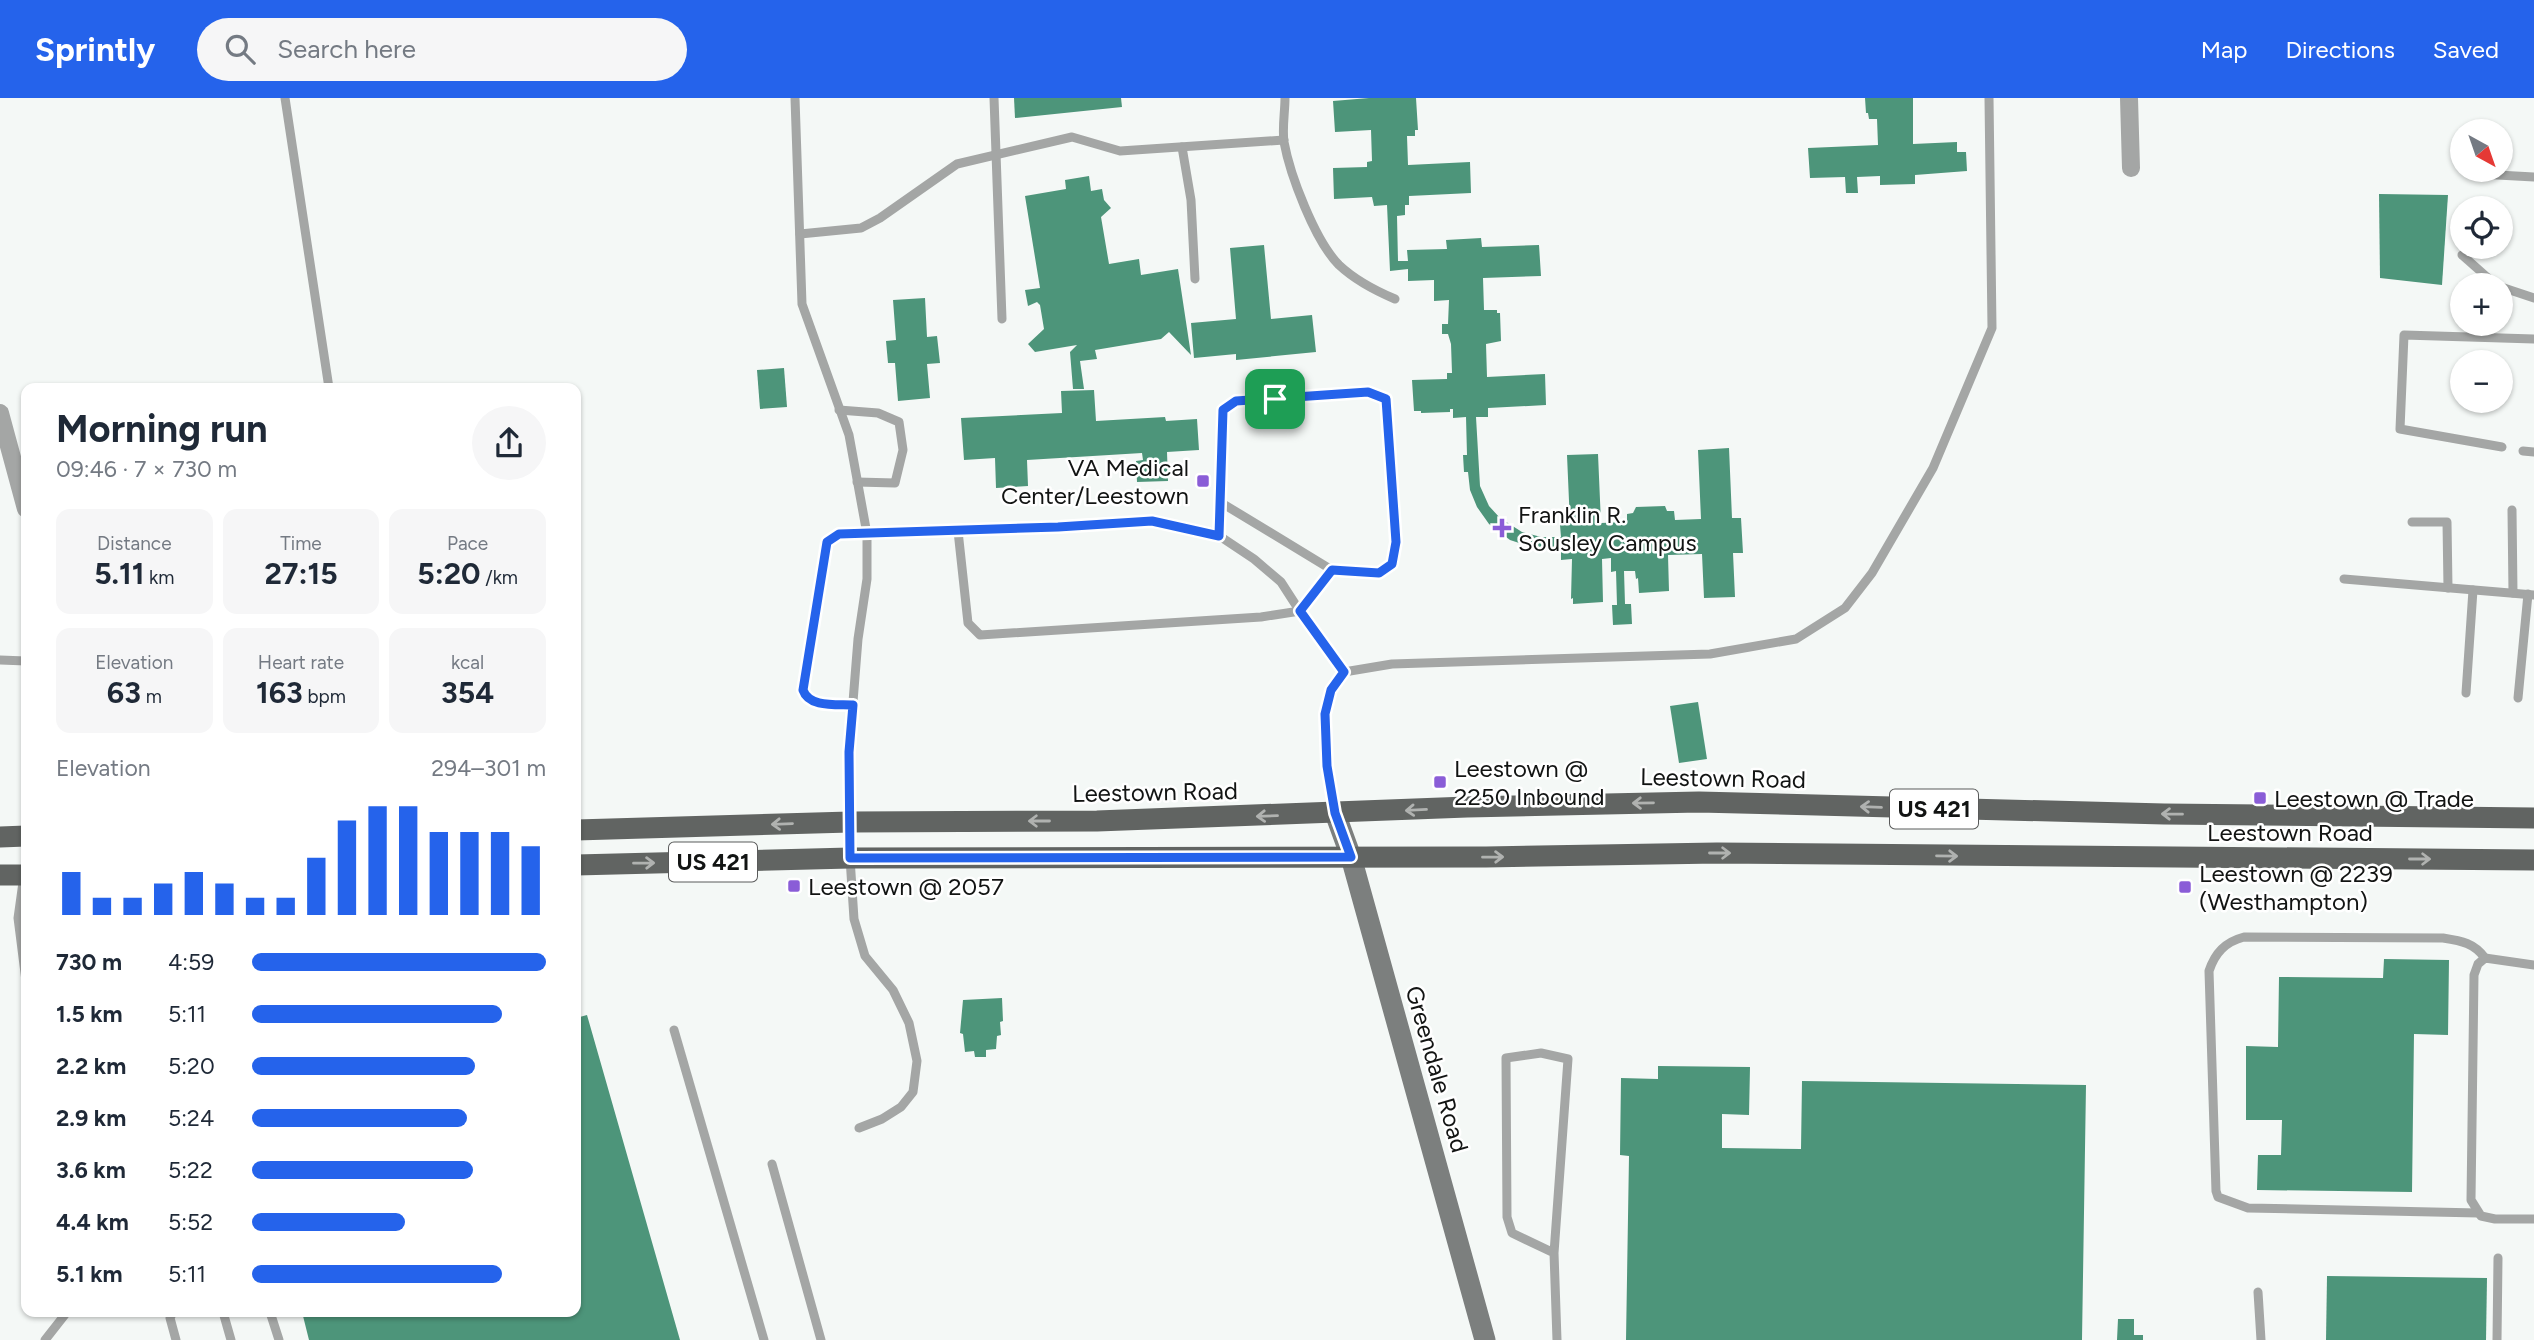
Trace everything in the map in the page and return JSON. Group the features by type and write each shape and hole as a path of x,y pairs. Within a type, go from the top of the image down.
{"main road":[{"name":"Leestown Road","path":"581,830 850,822 1097,821 1467,807 1699,802 2164,814 2534,818"},
{"path":"0,836 21,836"},
{"name":"Leestown Road","path":"581,865 850,858 1717,853 2534,860"},
{"path":"0,875 21,872"}],"street":[{"path":"2129,98 2131,168"},
{"path":"0,413 21,494"},
{"name":"Greendale Road","path":"1335,813 1351,857 1485,1340"}],"lane":[{"path":"285,98 328,383"},
{"path":"795,98 802,304 849,435 867,534 867,579 849,752 850,858 854,919 865,956 893,990 909,1023 918,1061 913,1092 901,1107 882,1119 859,1128"},
{"path":"994,98 1002,319"},
{"path":"1286,98 1284,140 1301,195 1320,241 1340,265 1375,290 1395,299"},
{"path":"1335,813 1327,766 1325,714 1331,690 1344,672 1392,664 1710,654 1796,639 1845,608 1872,573 1933,468 1993,328 1989,98"},
{"path":"800,234 861,228 880,218 957,164 1072,136 1120,151 1284,140"},
{"path":"1182,147 1191,200 1195,279"},
{"path":"2513,176 2534,177"},
{"path":"2466,259 2483,273"},
{"path":"2513,291 2534,298"},
{"path":"2502,447 2400,429 2404,335 2534,339"},
{"path":"1219,536 1220,502 1223,410 1236,401 1368,392 1386,399 1396,542 1392,564 1379,573 1332,570 1220,502"},
{"path":"839,411 878,413 899,422 903,450 895,483 857,482"},
{"path":"2523,451 2534,452"},
{"path":"2512,510 2513,593"},
{"path":"853,705 813,702 806,697 803,682 827,542 839,534 1152,521 1219,536 1254,559 1281,582 1344,672"},
{"path":"2412,522 2447,522 2448,588"},
{"path":"958,531 968,623 980,635 1261,617 1300,611 1332,570"},
{"path":"2344,579 2531,595 2518,698"},
{"path":"2466,693 2473,590"},
{"path":"0,660 21,661"},
{"path":"21,903 21,936"},
{"path":"2478,1213 2248,1208 2218,1197 2209,971 2213,958 2222,948 2231,941 2244,937 2443,938 2465,941 2478,948 2485,958"},
{"path":"2534,965 2485,958 2477,964 2473,975 2471,1200 2481,1216 2494,1219 2534,1219"},
{"path":"674,1030 764,1340"},
{"path":"1554,1253 1512,1233 1507,1217 1506,1058 1541,1053 1568,1059 1554,1253 1558,1340"},
{"path":"772,1164 821,1340"},
{"path":"2497,1340 2498,1258"},
{"path":"2258,1292 2261,1340"},
{"path":"45,1340 63,1317"},
{"path":"170,1317 176,1340"},
{"path":"224,1317 231,1340"},
{"path":"272,1317 279,1340"}],"building":[{"path":"1014,98 1121,98 1122,107 1015,118"},
{"path":"1416,98 1418,130 1415,130 1415,136 1407,136 1408,165 1470,162 1471,193 1409,196 1405,215 1397,216 1398,261 1408,261 1407,250 1447,249 1446,240 1481,238 1482,247 1539,245 1541,276 1483,278 1484,310 1497,310 1497,313 1500,313 1501,341 1486,344 1487,377 1545,374 1546,405 1488,408 1488,417 1476,417 1480,486 1489,506 1500,518 1522,532 1541,537 1561,537 1560,525 1570,524 1567,455 1598,454 1601,523 1627,522 1627,514 1633,513 1636,507 1665,506 1667,511 1674,511 1675,520 1701,519 1698,450 1729,448 1732,518 1741,518 1743,553 1733,553 1735,597 1704,598 1702,554 1668,555 1669,591 1639,593 1635,571 1624,571 1625,604 1631,604 1632,624 1613,625 1612,605 1617,605 1616,571 1611,572 1611,558 1602,559 1603,602 1573,604 1572,559 1561,560 1561,547 1531,547 1510,540 1489,524 1477,507 1470,490 1468,472 1464,472 1463,455 1467,455 1466,417 1453,418 1453,409 1450,409 1450,412 1414,411 1412,380 1447,379 1447,373 1452,373 1451,344 1448,334 1442,334 1442,324 1448,324 1449,300 1434,301 1434,280 1408,281 1408,269 1390,271 1387,205 1374,206 1372,197 1334,199 1333,168 1367,167 1367,162 1372,161 1371,130 1335,132 1333,101"},
{"path":"1865,98 1913,98 1913,144 1957,142 1957,152 1966,152 1967,171 1915,175 1915,184 1880,185 1880,176 1857,177 1858,193 1846,193 1845,177 1810,178 1808,148 1878,145 1877,119 1869,119"},
{"path":"1089,176 1091,191 1102,189 1104,200 1111,208 1101,217 1109,264 1139,259 1141,275 1178,269 1191,355 1169,332 1161,339 1095,350 1097,359 1080,361 1084,389 1073,389 1070,352 1077,345 1035,352 1028,344 1044,329 1040,305 1037,302 1028,306 1025,290 1040,288 1025,196 1066,189 1065,180"},
{"path":"2379,194 2448,195 2442,285 2380,278"},
{"path":"1264,245 1271,319 1312,315 1316,352 1236,360 1236,354 1194,358 1191,323 1236,319 1230,248"},
{"path":"925,298 927,337 937,336 940,363 927,364 930,398 898,401 895,363 888,363 886,341 896,340 893,300"},
{"path":"784,368 787,407 760,409 757,370"},
{"path":"1094,390 1096,421 1165,417 1166,421 1197,419 1199,450 1167,452 1168,481 1137,482 1136,461 1143,460 1142,453 1027,460 1028,486 996,488 995,458 964,460 961,418 1062,413 1061,391"},
{"path":"1698,702 1707,759 1679,763 1670,706"},
{"path":"2384,959 2449,960 2448,1035 2414,1034 2412,1192 2257,1190 2258,1155 2281,1155 2282,1120 2246,1120 2246,1046 2278,1047 2279,977 2383,978"},
{"path":"1002,998 1003,1021 1000,1022 1001,1035 997,1036 996,1049 986,1050 986,1057 975,1057 974,1051 965,1052 963,1034 960,1033 963,1000"},
{"path":"587,1015 680,1340 309,1340 303,1317 581,1317 581,1017"},
{"path":"1658,1066 1750,1067 1749,1115 1722,1114 1722,1148 1801,1149 1802,1081 2086,1085 2082,1340 1626,1340 1629,1156 1620,1155 1621,1078 1658,1079"},
{"path":"2327,1276 2487,1278 2486,1340 2326,1340"},
{"path":"2118,1319 2134,1319 2134,1335 2143,1335 2143,1340 2117,1340"}],"place":[{"name":"VA Medical Center/Leestown","path":"1203,481"},
{"name":"Franklin R. Sousley Campus","path":"1502,528"},
{"name":"Leestown @ 2250 Inbound","path":"1440,782"},
{"name":"Leestown @ Trade","path":"2260,798"},
{"name":"Leestown @ 2057","path":"794,886"},
{"name":"Leestown @ 2239 (Westhampton)","path":"2185,887"}],"route":[{"path":"1368,392 1386,399 1396,542 1392,564 1379,573 1332,570 1300,611 1344,672 1331,690 1325,714 1327,766 1335,813 1351,857 850,858 849,752 853,705 813,702 806,697 803,690 827,542 839,534 925,533 1152,521 1202,530 1219,536 1223,410 1236,401 1275,399 1368,392"}]}
